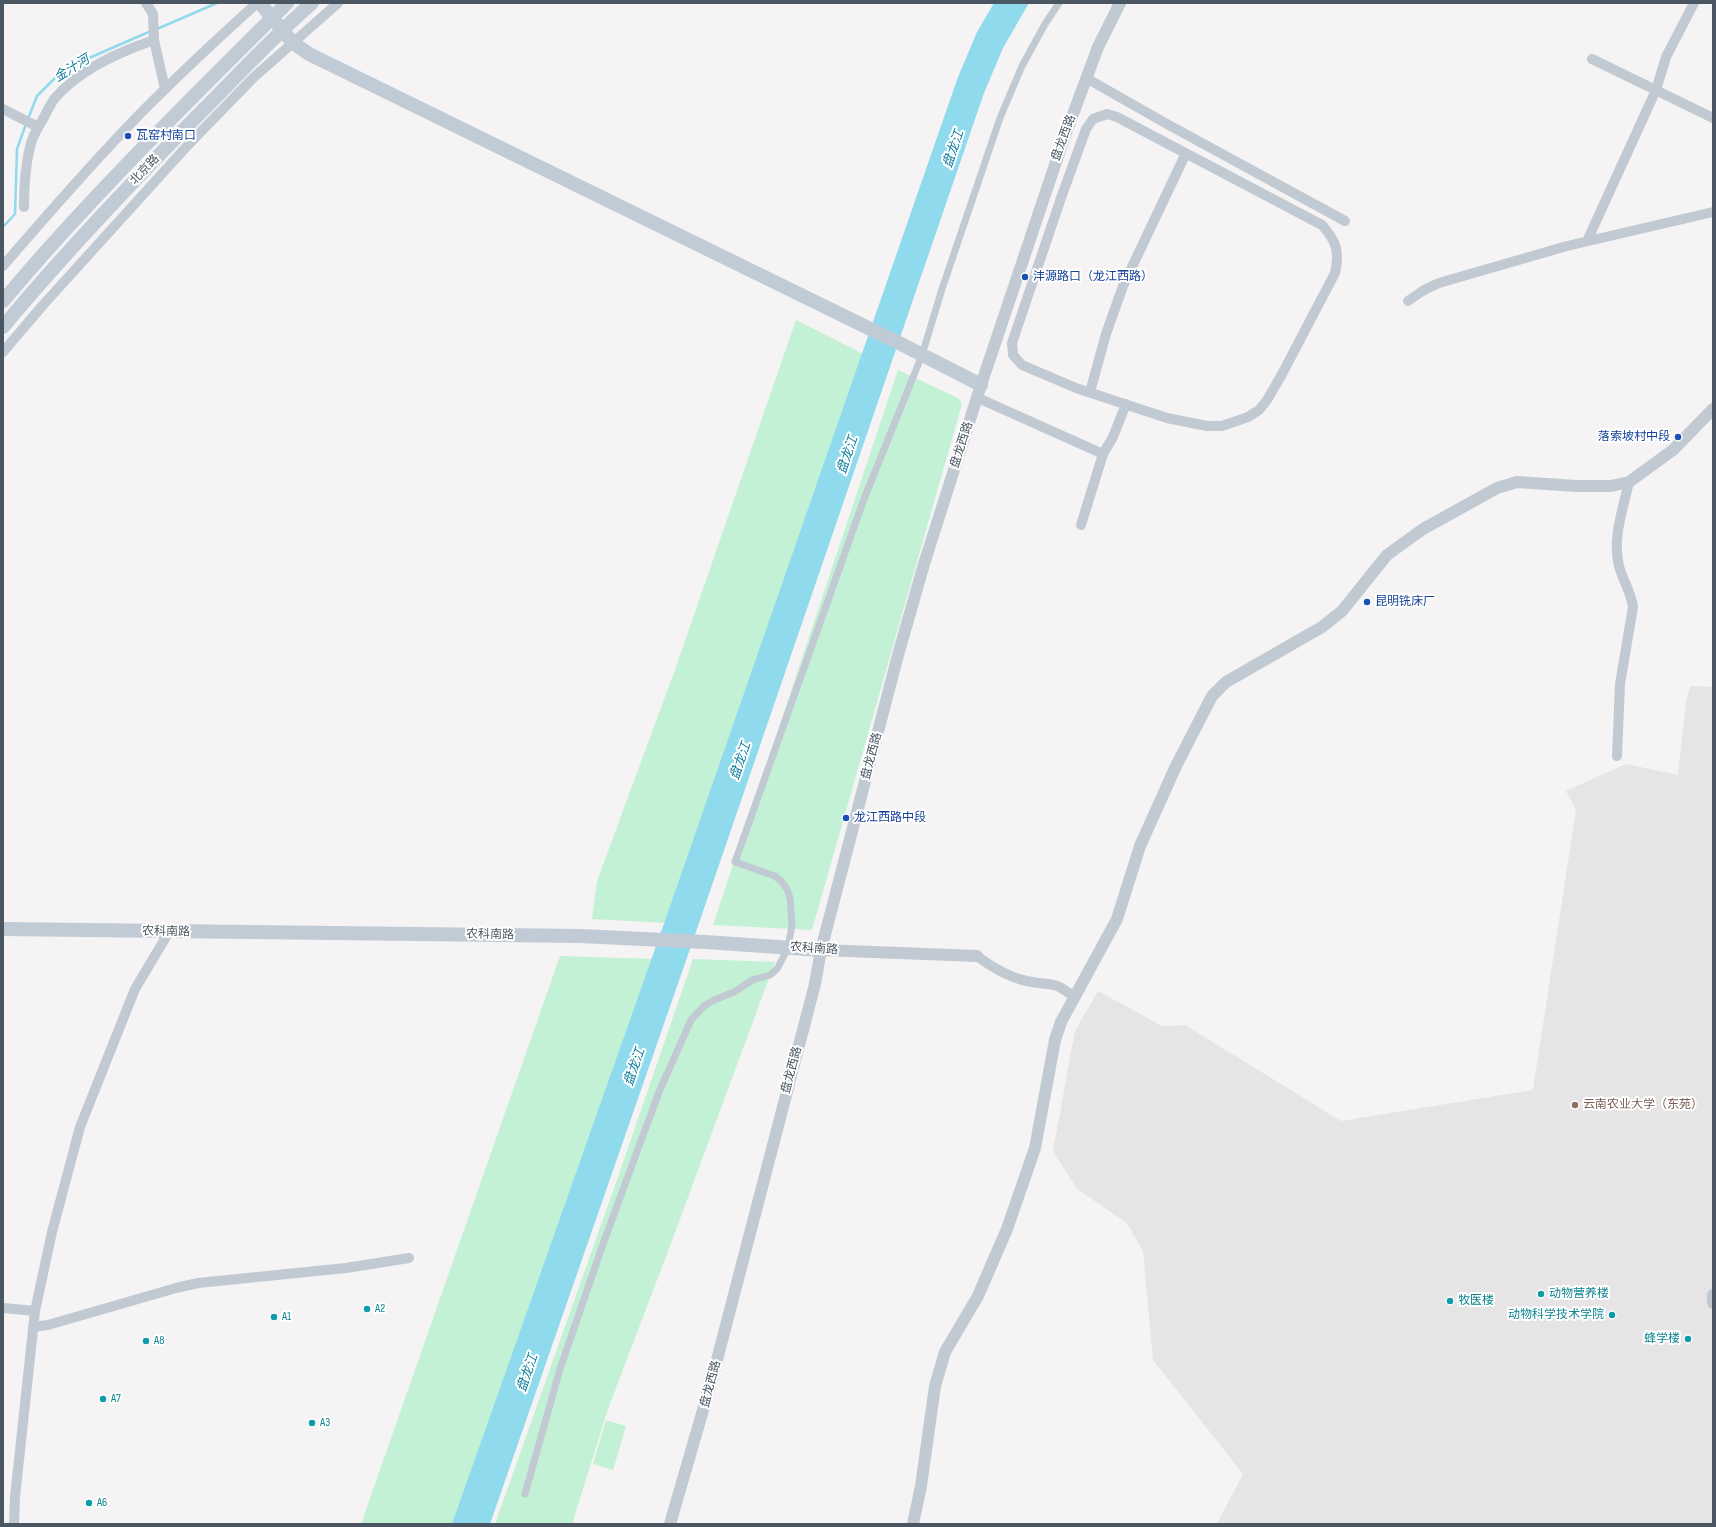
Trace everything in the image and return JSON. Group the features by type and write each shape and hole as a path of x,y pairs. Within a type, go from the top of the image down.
{"main road":[{"path":"258,3 293,43 316,57 901,344 922,355 979,391"},
{"name":"北京路","path":"3,301 32,266 131,159 287,3"},
{"name":"北京路","path":"3,327 44,278 143,171 282,30 312,3"},
{"name":"农科南路","path":"3,930 635,938 821,950"}],"street":[{"path":"146,3 153,14 154,40 166,89"},
{"path":"3,266 60,201 135,120 258,3"},
{"path":"3,352 43,305 188,145 253,78 338,3"},
{"path":"525,1494 560,1369 601,1251 659,1092 691,1020 712,1000 736,991 752,980 770,976 777,969 788,948 792,925 790,898 787,889 775,876 735,862 864,499 922,355 942,289 1000,118 1022,66 1045,24 1059,3"},
{"name":"盘龙西路","path":"670,1524 712,1379 815,984 821,950 898,655 924,564 979,391 1063,140 1098,48 1120,3"},
{"path":"1588,241 1656,90 1666,57 1694,3"},
{"path":"24,207 24,177 30,145 38,127 55,98 74,80 101,63 129,48 154,40"},
{"path":"1592,59 1713,118"},
{"path":"1086,78 1345,222"},
{"path":"3,109 38,127"},
{"path":"1113,115 1322,225 1334,240 1337,250 1335,273 1267,400 1248,418 1222,426 1207,426 1167,418 1090,392 1022,365 1016,360 1012,349 1012,343 1058,206 1086,129 1093,119 1100,116 1113,115"},
{"path":"1090,392 1106,334 1123,286 1186,153"},
{"path":"1408,301 1424,290 1440,283 1588,241 1713,212"},
{"path":"979,391 1103,454"},
{"path":"1081,525 1103,454 1113,437 1126,404"},
{"path":"913,1524 921,1486 935,1386 945,1352 978,1296 1007,1229 1035,1148 1055,1040 1061,1022 1117,919 1140,846 1176,766 1212,696 1226,682 1322,627 1342,611 1387,555 1423,529 1497,488 1517,482 1576,486 1611,486 1629,482 1673,450 1713,409"},
{"path":"1617,756 1620,684 1633,607 1632,597 1619,566 1616,542 1629,482"},
{"path":"14,1524 35,1311 52,1232 80,1127 135,989 169,932"},
{"name":"农科南路","path":"821,950 977,956"},
{"path":"977,956 994,969 1031,982 1055,984 1063,988 1074,997"},
{"path":"33,1327 48,1325 198,1283 346,1268 409,1258"},
{"path":"1713,1295 1713,1303"},
{"path":"3,1308 35,1311"}],"shaded area":[{"name":"云南农业大学（东苑）","path":"1690,686 1713,687 1713,1524 1217,1524 1243,1474 1153,1360 1143,1251 1127,1223 1077,1189 1053,1151 1075,1031 1098,991 1162,1026 1185,1025 1341,1121 1533,1090 1576,810 1566,791 1626,764 1678,775 1686,702"}],"green space":[{"path":"796,320 865,355 668,923 592,919 597,881 676,667"},
{"path":"898,370 958,398 962,404 812,930 713,925"},
{"path":"560,956 656,959 457,1524 361,1524"},
{"path":"693,959 775,962 608,1409 572,1524 495,1524 618,1177"},
{"path":"606,1420 626,1426 613,1470 593,1464"}],"water":[{"name":"盘龙江","path":"994,3 1029,3 1003,48 984,93 698,926 490,1524 452,1524 667,915 958,77 977,32"}],"waterway":[{"name":"金汁河","path":"157,29 217,3"},
{"name":"金汁河","path":"28,119 37,96 57,76 89,58 151,31"},
{"name":"金汁河","path":"3,227 15,214 17,149 26,124"}],"place":[{"name":"瓦窑村南口","path":"128,136"},
{"name":"沣源路口（龙江西路）","path":"1025,277"},
{"name":"落索坡村中段","path":"1678,437"},
{"name":"昆明铣床厂","path":"1367,602"},
{"name":"龙江西路中段","path":"846,818"},
{"name":"云南农业大学（东苑）","path":"1575,1105"},
{"name":"动物营养楼","path":"1541,1294"},
{"name":"牧医楼","path":"1450,1301"},
{"name":"A2","path":"367,1309"},
{"name":"动物科学技术学院","path":"1612,1315"},
{"name":"A1","path":"274,1317"},
{"name":"蜂学楼","path":"1688,1339"},
{"name":"A8","path":"146,1341"},
{"name":"A7","path":"103,1399"},
{"name":"A3","path":"312,1423"},
{"name":"A6","path":"89,1503"}]}
